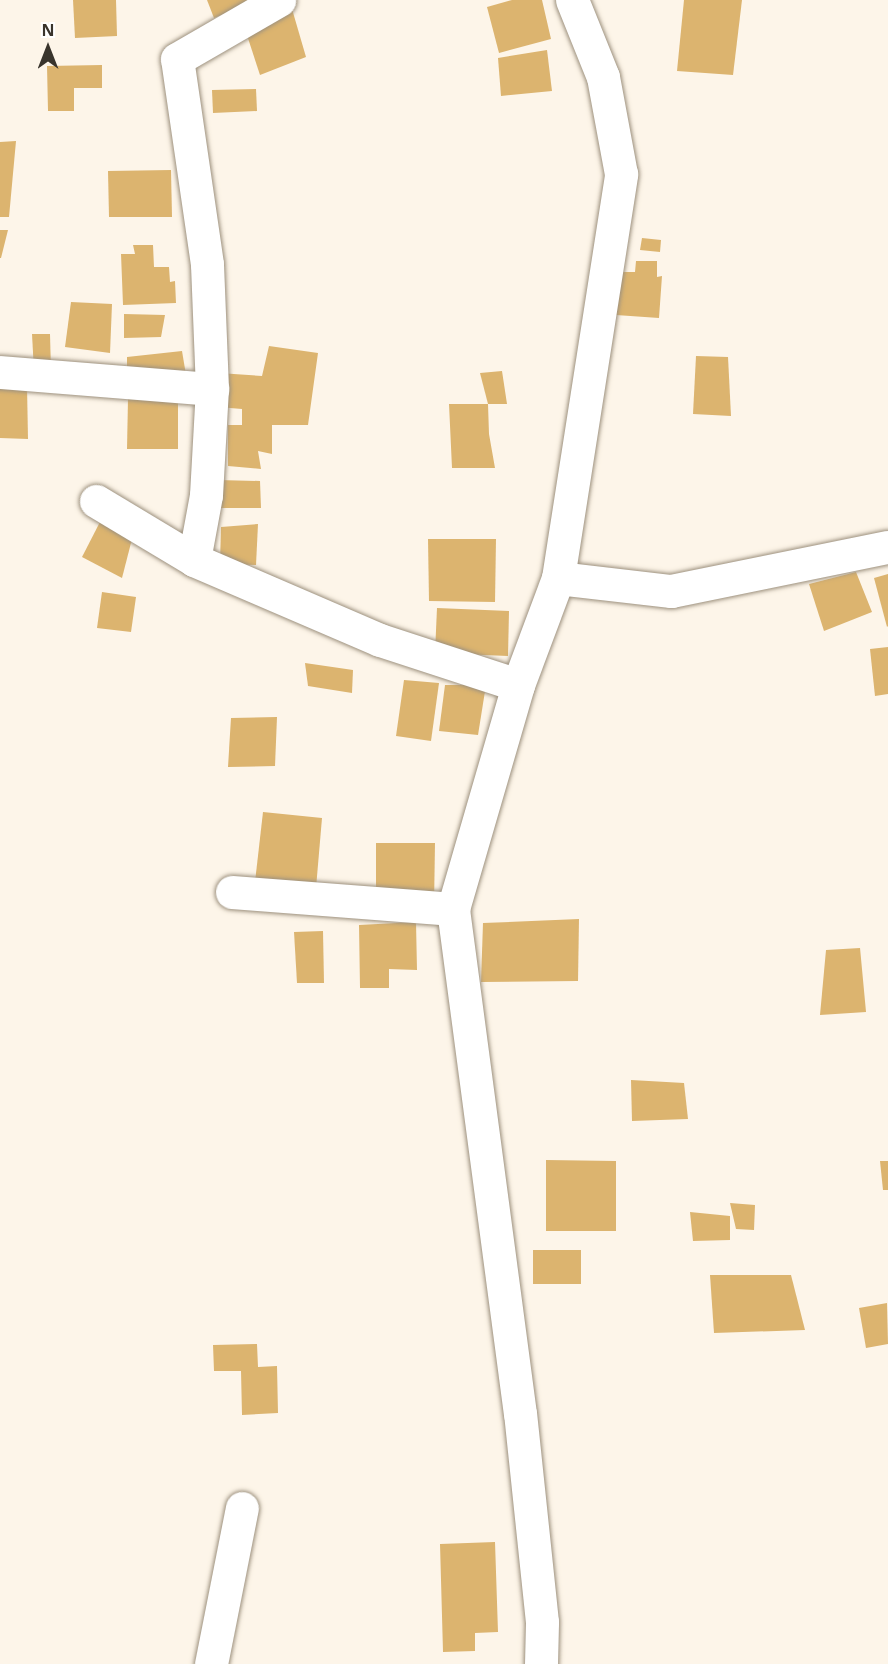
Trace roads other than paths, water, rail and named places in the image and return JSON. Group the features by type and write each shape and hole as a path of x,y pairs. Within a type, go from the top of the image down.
{"street":[{"path":"194,560 206,495 212,389 207,264 177,59 279,0"},
{"path":"541,1664 542,1622 520,1414 453,909 518,685 558,578 621,174 603,77 572,0"},
{"path":"0,372 212,389"},
{"path":"96,501 194,560 380,640 518,685"},
{"path":"558,578 671,591 888,547"},
{"path":"232,892 453,909"},
{"path":"211,1664 242,1508"}]}
